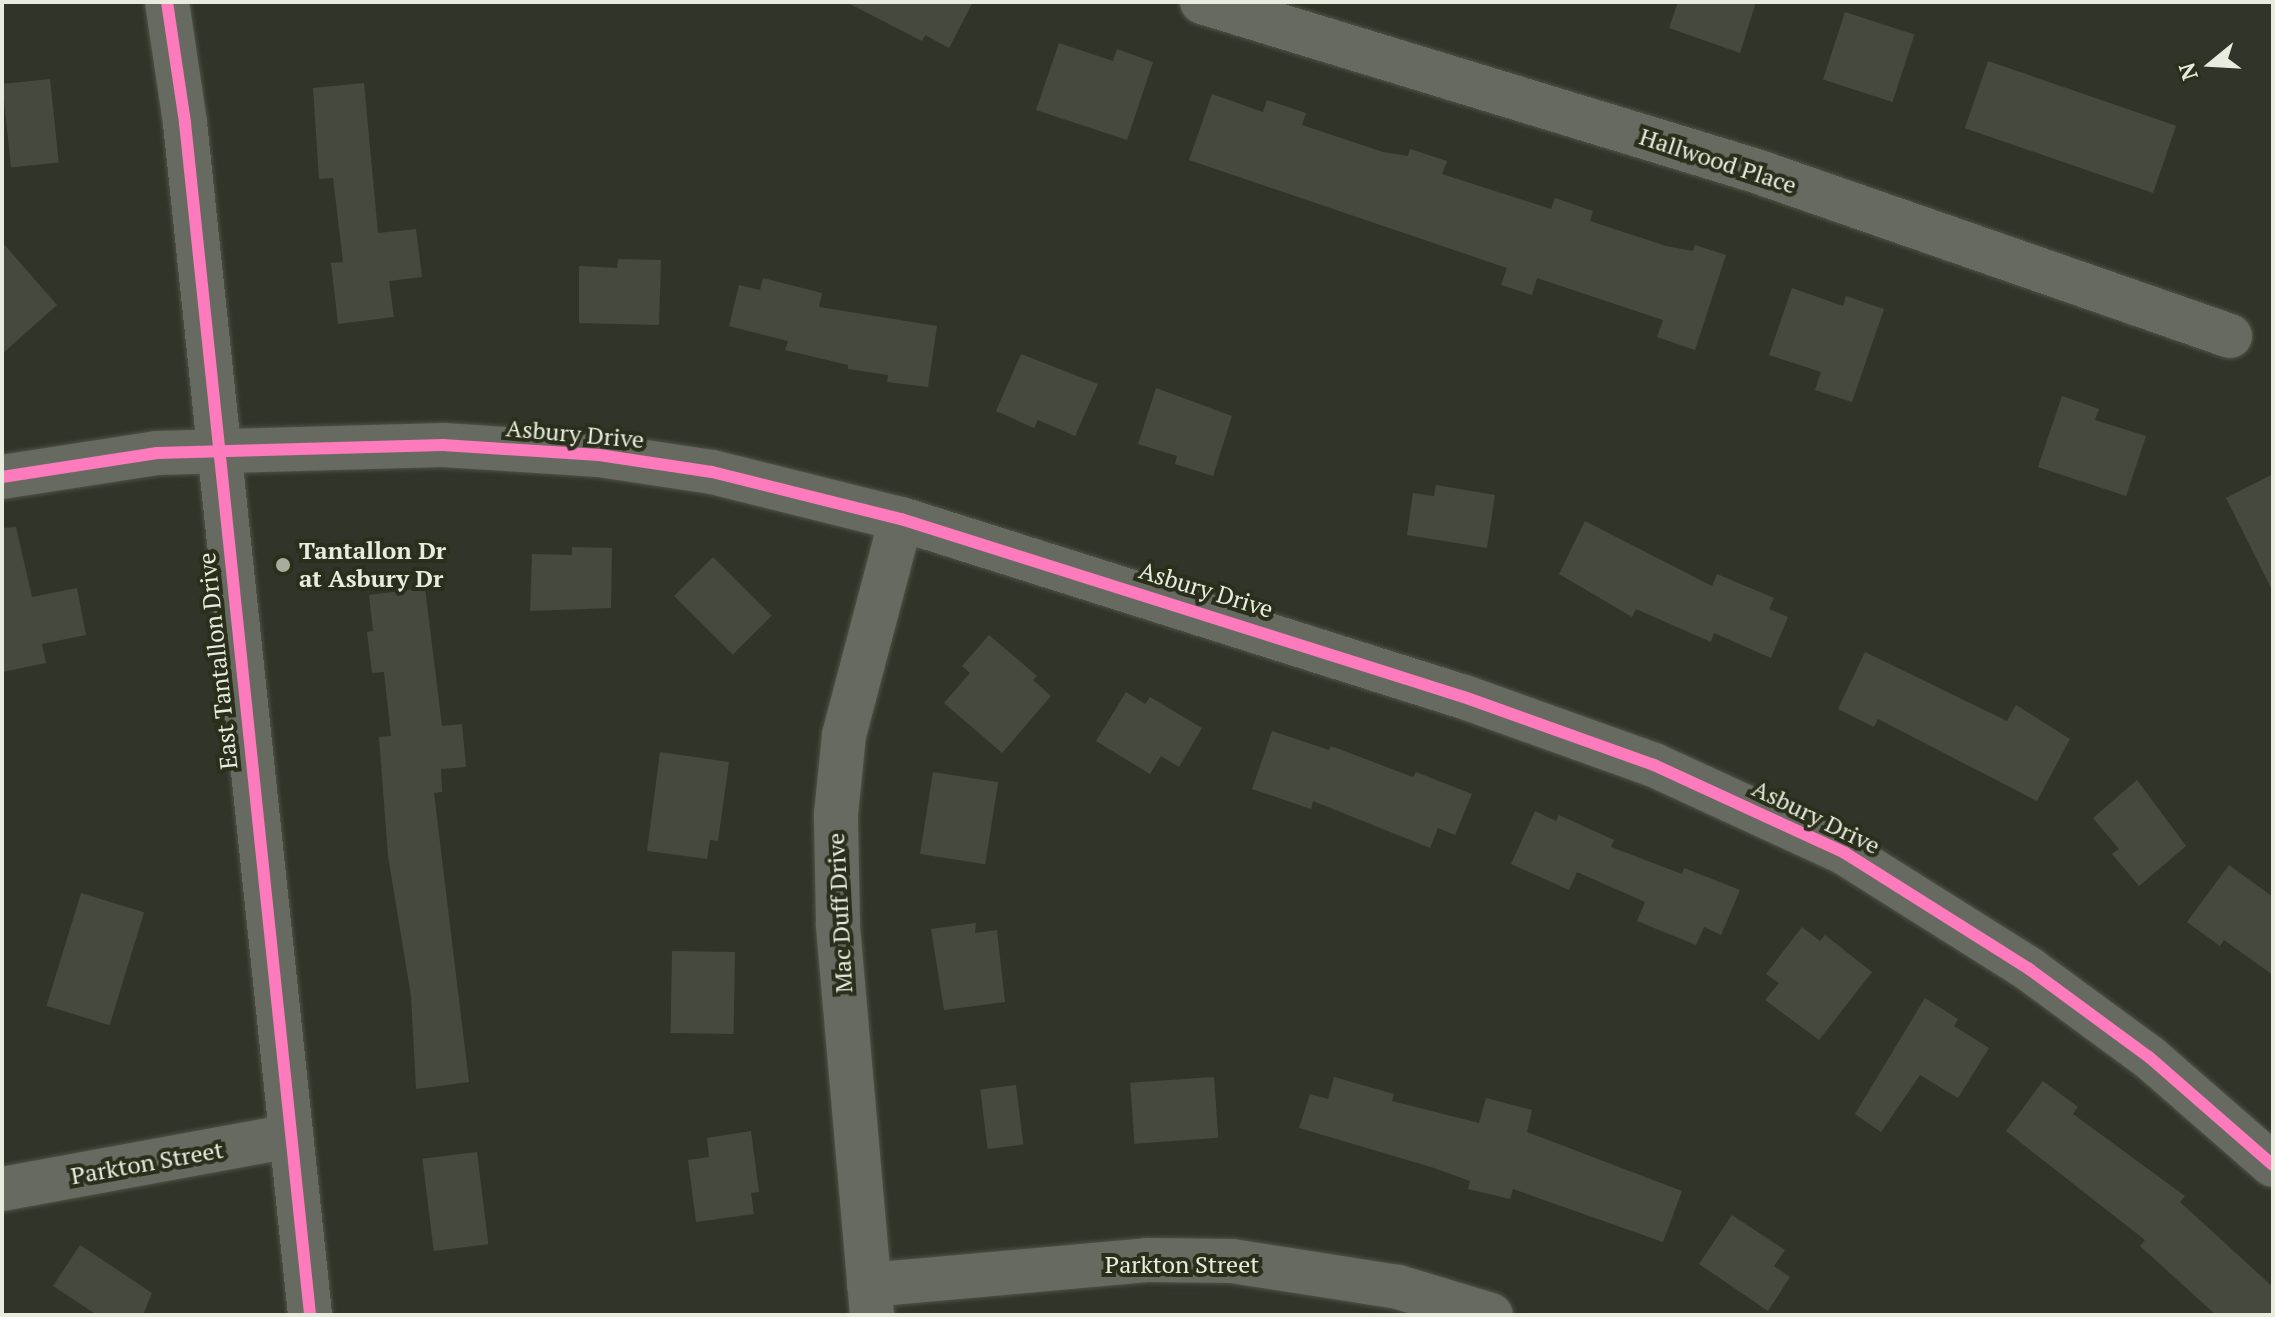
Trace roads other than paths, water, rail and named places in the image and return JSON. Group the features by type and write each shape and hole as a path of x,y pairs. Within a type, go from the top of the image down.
{"street":[{"name":"East Tantallon Drive","path":"167,2 185,123 310,1315"},
{"name":"Hallwood Place","path":"1202,2 1756,171 2230,336"},
{"name":"Asbury Drive","path":"2,477 144,455 217,450 443,445 599,455 712,472 901,519 1464,697 1654,765 1845,853 1918,895 2053,986 2149,1057 2273,1165"},
{"name":"Mac Duff Drive","path":"870,1300 838,923 836,814 844,735 901,519"},
{"name":"Parkton Street","path":"2,1189 291,1136"},
{"name":"Parkton Street","path":"870,1300 1147,1260 1232,1261 1398,1287 1491,1315"}],"place":[{"name":"Tantallon Dr at Asbury Dr","path":"283,565"}]}
